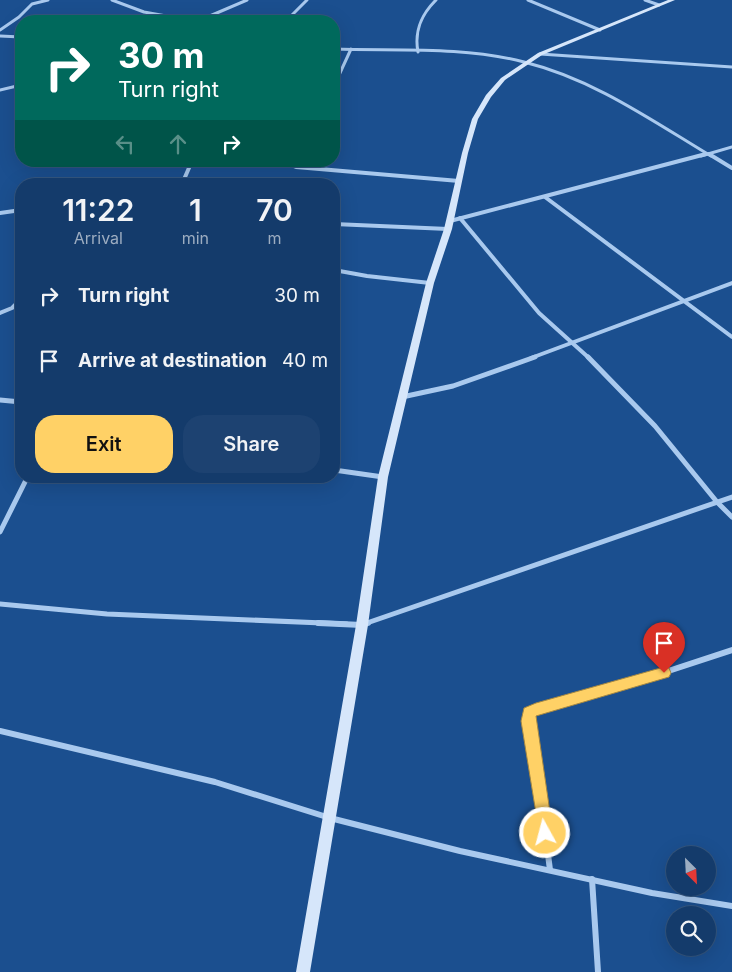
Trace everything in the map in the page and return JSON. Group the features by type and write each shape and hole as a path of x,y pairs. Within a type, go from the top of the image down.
{"street":[{"path":"20,15 32,4 48,0"},
{"path":"112,0 144,12 161,15"},
{"path":"212,15 247,0"},
{"path":"292,15 307,0"},
{"path":"418,52 415,40 421,17 436,0"},
{"path":"528,0 600,30"},
{"path":"645,0 659,5"},
{"path":"302,972 362,625 383,477 430,283 448,225 475,119 488,96 503,79 540,54 672,0"},
{"path":"0,30 15,20"},
{"path":"0,36 15,36"},
{"path":"340,49 496,56 555,71 608,94 732,168"},
{"path":"340,73 351,50"},
{"path":"540,54 732,67"},
{"path":"0,90 15,86"},
{"path":"340,224 448,225 460,218 732,146"},
{"path":"296,167 459,181"},
{"path":"545,197 732,337"},
{"path":"0,213 15,211"},
{"path":"460,218 504,274 539,313 574,342 655,426 717,502 732,517"},
{"path":"340,271 430,283"},
{"path":"401,398 453,386 732,283"},
{"path":"0,313 15,305"},
{"path":"0,400 15,401"},
{"path":"340,471 383,477"},
{"path":"0,532 24,483"},
{"path":"0,604 107,614 362,625 732,497"},
{"path":"550,870 538,777 528,721 529,713 536,709 647,678 732,650"},
{"path":"0,732 215,782 330,818 460,851 652,893 732,906"},
{"path":"592,879 598,972"}],"route":[{"path":"545,833 528,721 529,713 536,709 664,673"}]}
